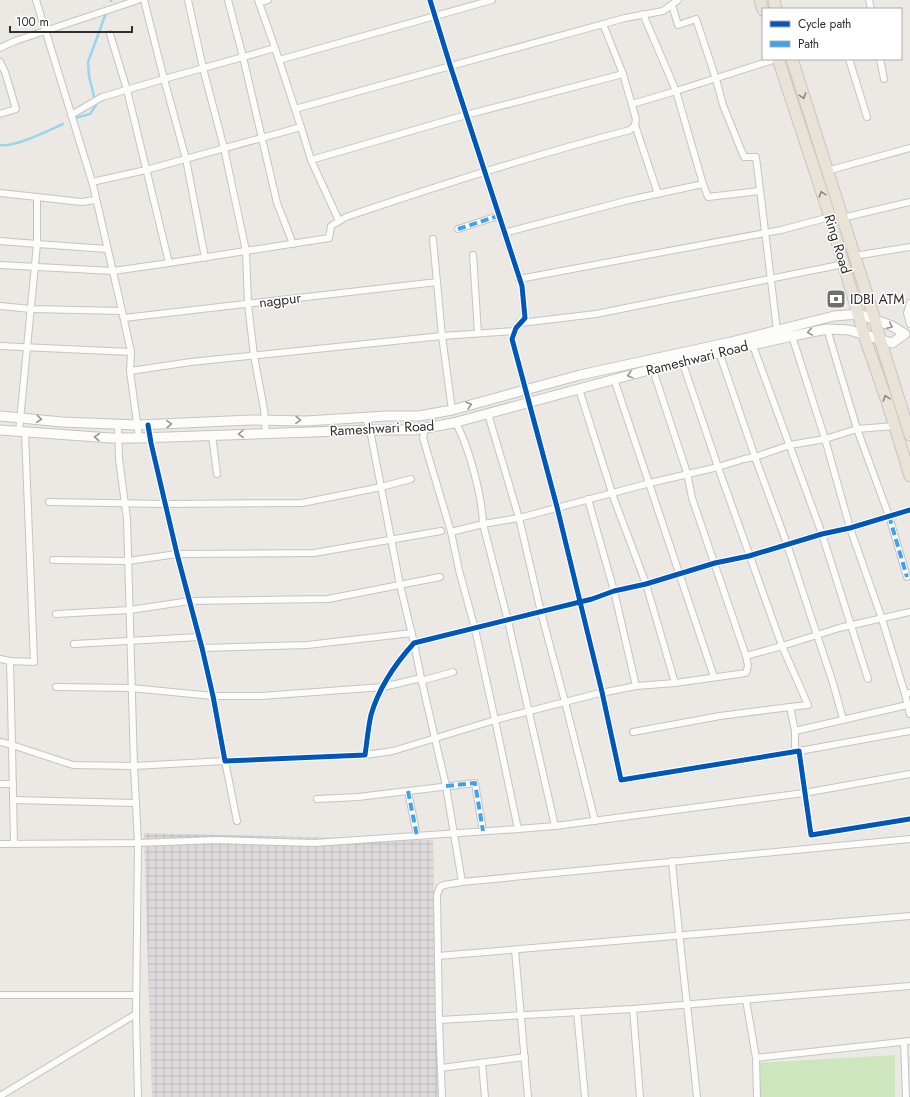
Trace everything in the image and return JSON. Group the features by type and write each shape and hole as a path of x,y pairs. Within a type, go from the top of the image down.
{"highway":[{"name":"Ring Road","path":"777,60 830,217 864,334 910,476"},
{"name":"Ring Road","path":"792,60 880,339 908,420 910,435"}],"main road":[{"path":"0,416 62,422 148,425 265,420 306,421 386,416 419,416 452,410 586,374 751,341 776,330 834,316 859,314 875,320"},
{"name":"Rameshwari Road","path":"0,430 118,438 150,438 425,428 456,423 614,379 719,352 751,341 827,330 849,330 894,343 905,334 892,326 875,320"}],"street":[{"path":"36,0 92,182 131,352 130,371 139,438"},
{"path":"0,48 14,41 46,32 138,0"},
{"path":"144,0 186,159 205,258"},
{"path":"188,0 203,68 224,148 246,251 248,304 254,356 266,433"},
{"path":"228,0 243,57 277,203 293,244"},
{"path":"268,0 258,1 312,160 339,221"},
{"path":"430,0 498,216 522,286 525,318 516,328 512,339 557,507 602,692 621,780 910,732"},
{"path":"279,60 492,0"},
{"path":"295,109 603,24 643,14 663,11 678,0"},
{"path":"672,4 678,25 696,19 723,104 744,157 756,157 776,330"},
{"path":"643,14 676,91 708,197 760,191"},
{"path":"603,24 623,74 636,119 635,125 658,194"},
{"path":"110,34 127,90 169,263"},
{"path":"71,115 102,97 275,48"},
{"path":"632,104 774,60"},
{"path":"849,60 867,116"},
{"path":"880,60 884,79"},
{"path":"0,62 5,72 16,109 0,114"},
{"path":"312,160 466,115 623,74"},
{"path":"0,265 113,272 329,238 331,226 346,217 409,195 484,172 630,130 635,125"},
{"path":"92,182 146,170 301,127"},
{"path":"828,171 910,148"},
{"path":"504,233 629,200 703,184"},
{"path":"0,193 82,202 96,200"},
{"path":"0,658 10,662 34,662 20,418 37,244 37,197"},
{"path":"842,218 910,202"},
{"path":"458,229 498,216"},
{"path":"519,279 764,234 830,217"},
{"path":"433,239 442,336 452,410"},
{"path":"0,241 107,248"},
{"path":"854,256 910,247"},
{"path":"473,255 478,334"},
{"path":"520,323 596,314 844,264"},
{"name":"nagpur","path":"0,306 123,315 248,304 437,282"},
{"path":"910,303 907,313 910,324"},
{"path":"827,330 857,429 889,516 907,577"},
{"path":"130,371 191,362 442,336 515,331"},
{"path":"792,336 825,439 850,528 908,693 907,705 910,714"},
{"path":"751,341 822,534 868,679"},
{"path":"0,346 131,352"},
{"path":"719,352 787,544 816,636 833,683 843,719"},
{"path":"0,742 73,765 134,766 365,755 393,751 495,720 602,692 636,686 675,683 746,673 748,666 746,656 692,498 687,474 650,360"},
{"path":"633,732 720,716 808,705 782,646 749,556 682,361"},
{"path":"614,379 714,677"},
{"path":"579,389 612,493 646,584 675,683"},
{"path":"488,414 519,518 541,612 594,821"},
{"path":"366,418 370,430 400,585 446,786 462,882"},
{"path":"456,423 475,479 483,512 483,524 508,621 555,826"},
{"path":"118,424 119,459 127,519 134,766 138,843 136,995 138,1097"},
{"path":"148,425 165,504 213,696 237,821"},
{"path":"451,532 483,524 519,518 650,483 718,467 755,457 790,445 825,439 857,429 895,426"},
{"path":"425,428 423,438 451,532 495,720 518,828"},
{"path":"212,435 217,474"},
{"path":"49,502 124,504 302,503 381,487 411,479"},
{"path":"588,499 614,591 636,686"},
{"path":"365,755 371,715 377,696 396,663 414,643 580,602 614,591 646,584 715,563 749,556 910,510"},
{"path":"53,560 128,561 177,554 314,553 441,531"},
{"path":"56,614 130,610 190,601 328,599 440,577"},
{"path":"746,656 833,630 882,620 910,612"},
{"path":"202,648 307,645 412,633"},
{"path":"74,644 199,637"},
{"path":"10,662 14,844"},
{"path":"56,687 132,688 213,696 261,696 383,687 453,672"},
{"path":"795,731 907,705"},
{"path":"790,707 795,731 812,848"},
{"path":"0,844 138,843 216,840 314,843 555,826 804,793 910,774"},
{"path":"317,799 358,797 475,783 483,831"},
{"path":"0,784 13,784"},
{"path":"408,791 417,836"},
{"path":"13,800 136,803"},
{"path":"811,835 910,819"},
{"path":"442,1097 437,895 440,887 462,882 910,839"},
{"path":"672,861 697,1097"},
{"path":"438,956 910,916"},
{"path":"516,950 528,1097"},
{"path":"439,1020 633,1009 910,986"},
{"path":"0,995 136,995"},
{"path":"746,1000 756,1058 757,1097"},
{"path":"633,1009 640,1097"},
{"path":"577,1012 585,1097"},
{"path":"0,1096 136,1014"},
{"path":"756,1058 907,1042 906,1097"},
{"path":"441,1068 525,1057"},
{"path":"482,1063 485,1097"}],"shaded area":[{"path":"144,833 433,840 438,1097 152,1097"}],"green space":[{"path":"895,1055 895,1097 760,1097 759,1063"}],"waterway":[{"path":"75,118 90,114 96,105 89,76 88,62 106,13"},
{"path":"0,145 14,144 63,124"}],"marked path":[{"path":"458,229 498,216"},
{"path":"889,516 907,577"},
{"path":"446,786 475,783 483,831"},
{"path":"408,791 417,836"}],"cycle path":[{"path":"430,0 522,286 525,318 516,328 512,339 557,507 602,692 621,780 799,751 811,835 910,819"},
{"path":"148,425 177,554 202,648 213,696 225,761 365,755 371,715 378,695 388,676 414,643 592,599 614,591 646,584 715,563 749,556 910,510"}],"place":[{"name":"IDBI ATM","path":"836,299"}]}
